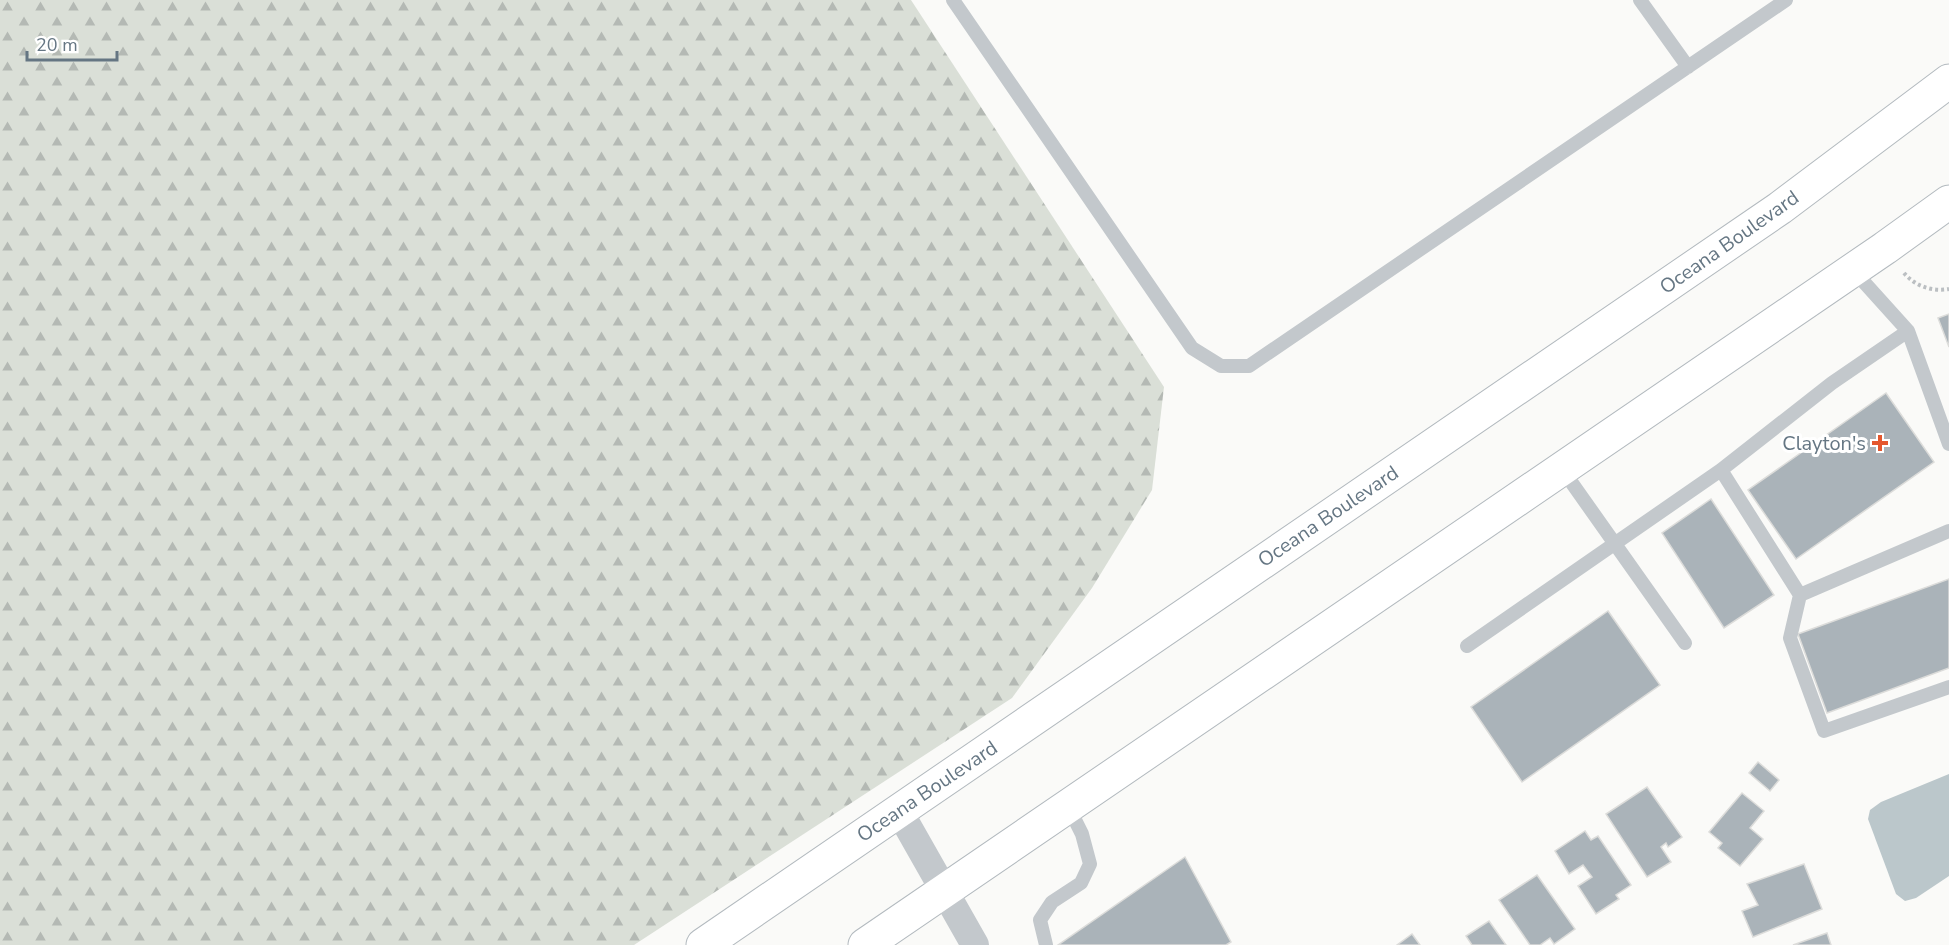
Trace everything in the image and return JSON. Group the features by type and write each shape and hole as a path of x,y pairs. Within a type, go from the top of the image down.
{"main road":[{"name":"Oceana Boulevard","path":"703,945 1780,208 1949,81"},
{"path":"865,945 1853,270 1949,202"}],"street":[{"path":"899,811 975,945"}],"lane":[{"path":"953,0 1192,348 1221,366 1249,366 1786,0"},
{"path":"1641,0 1688,67"},
{"path":"1853,270 1908,331 1949,444"},
{"path":"1467,646 1721,470 1832,383 1908,331"},
{"path":"1562,469 1685,643"},
{"path":"1721,470 1800,595 1790,638 1824,731 1949,687"},
{"path":"1800,595 1949,531"},
{"path":"1046,945 1040,920 1052,902 1081,883 1090,864 1082,834 1068,806"}],"path":[{"path":"1902,270 1923,287 1939,291 1949,289"}],"green space":[{"path":"0,0 911,0 1164,387 1152,490 1092,588 1012,698 634,945 0,945"}],"shaded area":[{"path":"1949,774 1949,876 1916,898 1905,901 1896,894 1868,819 1870,810 1881,802"}],"building":[{"path":"1949,314 1949,347 1938,318"},
{"path":"1886,393 1934,462 1796,559 1748,490"},
{"path":"1711,499 1774,595 1724,628 1662,533"},
{"path":"1949,579 1949,668 1827,713 1798,634"},
{"path":"1608,611 1660,685 1522,782 1471,707"},
{"path":"1758,762 1779,780 1770,791 1749,773"},
{"path":"1647,787 1682,837 1668,847 1666,843 1661,847 1671,862 1647,877 1606,814"},
{"path":"1742,793 1764,811 1750,828 1763,839 1740,866 1718,848 1722,843 1709,832"},
{"path":"1585,831 1591,840 1598,836 1631,885 1616,895 1619,899 1596,914 1578,886 1592,877 1583,865 1569,874 1555,851"},
{"path":"1185,857 1231,942 1226,945 1058,945"},
{"path":"1804,864 1822,909 1753,937 1742,911 1758,905 1747,884"},
{"path":"1537,875 1575,929 1554,944 1550,938 1540,945 1530,945 1499,900"},
{"path":"1489,921 1506,945 1472,945 1466,936"},
{"path":"1827,933 1831,945 1793,945"},
{"path":"1412,934 1420,945 1397,945"}],"place":[{"name":"Clayton's","path":"1880,443"}]}
